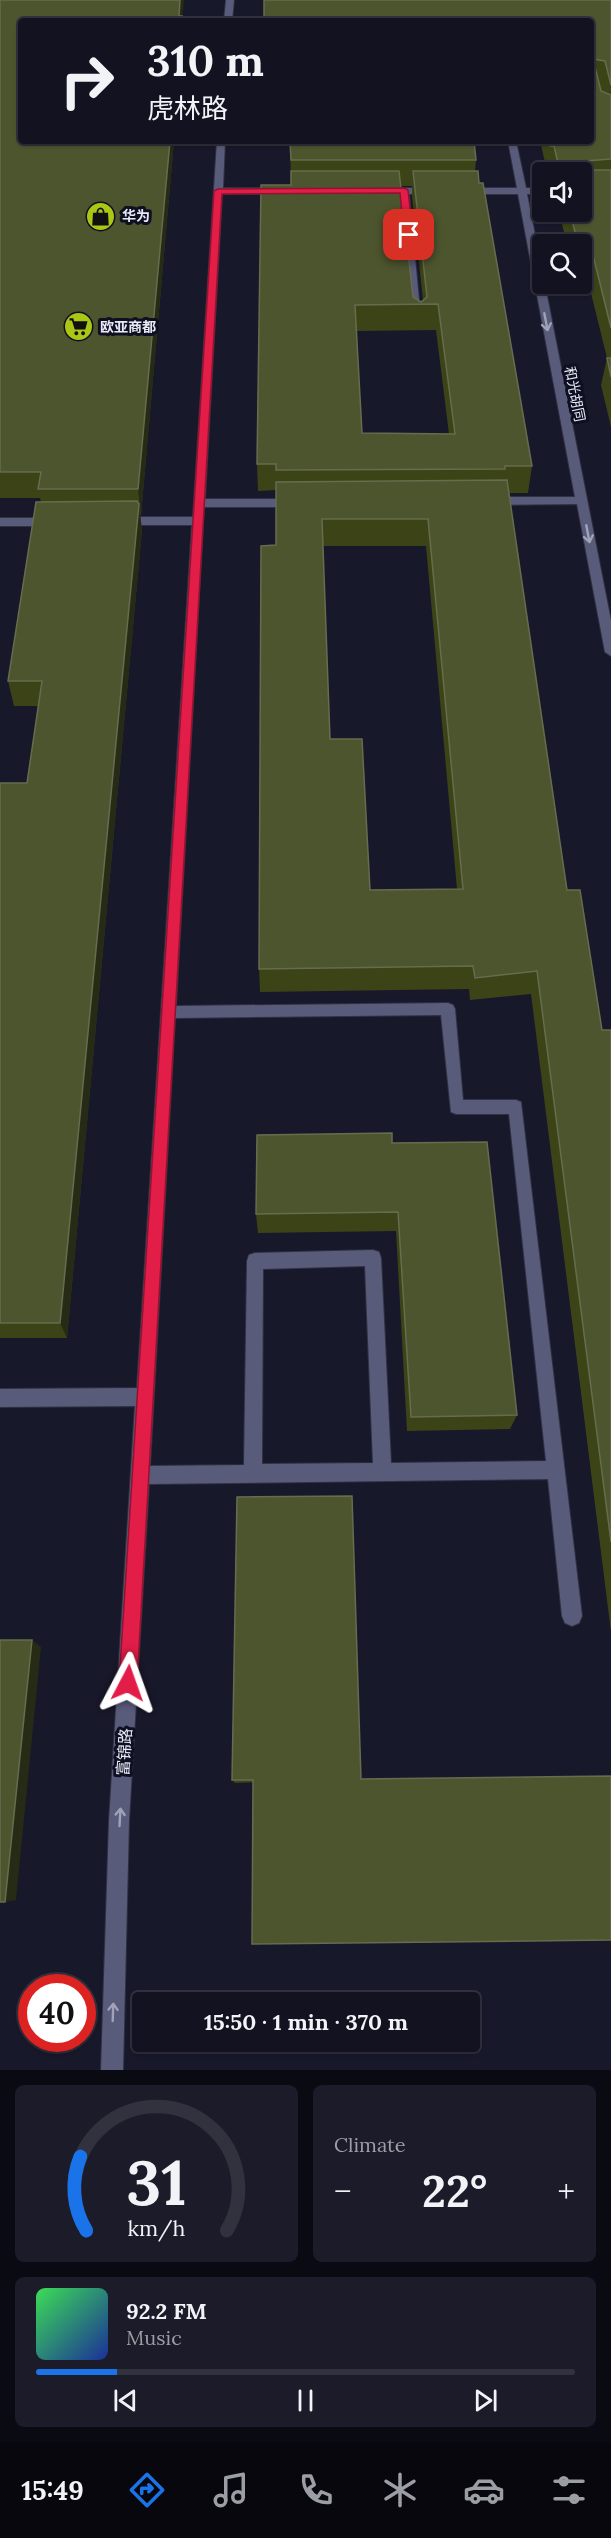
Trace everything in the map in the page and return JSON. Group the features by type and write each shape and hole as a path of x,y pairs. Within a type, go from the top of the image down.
{"street":[{"path":"228,18 230,0"},
{"name":"富锦路","path":"111,2070 119,1821 221,144"},
{"name":"和光胡同","path":"512,144 611,652"},
{"path":"404,190 418,323"},
{"path":"218,191 288,191"},
{"path":"369,191 439,191"},
{"path":"450,191 532,191"},
{"path":"474,501 581,500"},
{"path":"200,503 307,502"},
{"path":"105,522 199,521"},
{"path":"0,522 70,522"},
{"path":"169,1012 448,1009 456,1107 516,1107 572,1616"},
{"path":"253,1473 255,1261 373,1257 382,1471"},
{"path":"0,1398 146,1397"},
{"path":"141,1475 556,1470"}],"building":[{"name":"欧亚商都","path":"0,0 180,0 179,16 182,16 182,18 18,18 18,144 170,144 138,489 38,489 41,472 0,472"},
{"path":"264,0 611,0 611,85 605,61 594,59 594,18 264,18"},
{"path":"594,63 601,91 611,95 611,159 558,162 554,146 550,144 594,144"},
{"path":"290,144 474,144 476,160 291,160"},
{"path":"592,170 611,170 611,328 592,251 592,234 576,234 572,222 592,222"},
{"path":"291,171 399,171 413,297 421,302 427,297 413,171 478,171 479,183 483,183 532,466 505,466 505,469 276,470 276,464 257,464 261,185 291,185","holes":["438,304 455,434 362,433 355,305"]},
{"path":"607,358 611,358 611,377"},
{"path":"507,480 567,890 580,890 602,1030 611,1030 611,1542 537,971 475,978 473,966 259,969 261,546 276,545 276,482","holes":["322,519 428,519 463,889 370,890 362,739 330,739"]},
{"path":"137,501 139,504 60,1323 0,1323 0,783 27,783 42,681 8,681 36,502"},
{"path":"392,1133 392,1143 487,1142 517,1415 411,1417 398,1212 256,1214 257,1135"},
{"path":"352,1496 361,1779 611,1776 611,1940 252,1944 253,1780 232,1780 237,1497"},
{"path":"0,1640 32,1640 5,1902 0,1902"}],"place":[{"name":"华为","path":"101,216"},
{"name":"欧亚商都","path":"79,327"}],"route":[{"path":"128,1683 218,191 404,190 409,235"}]}
